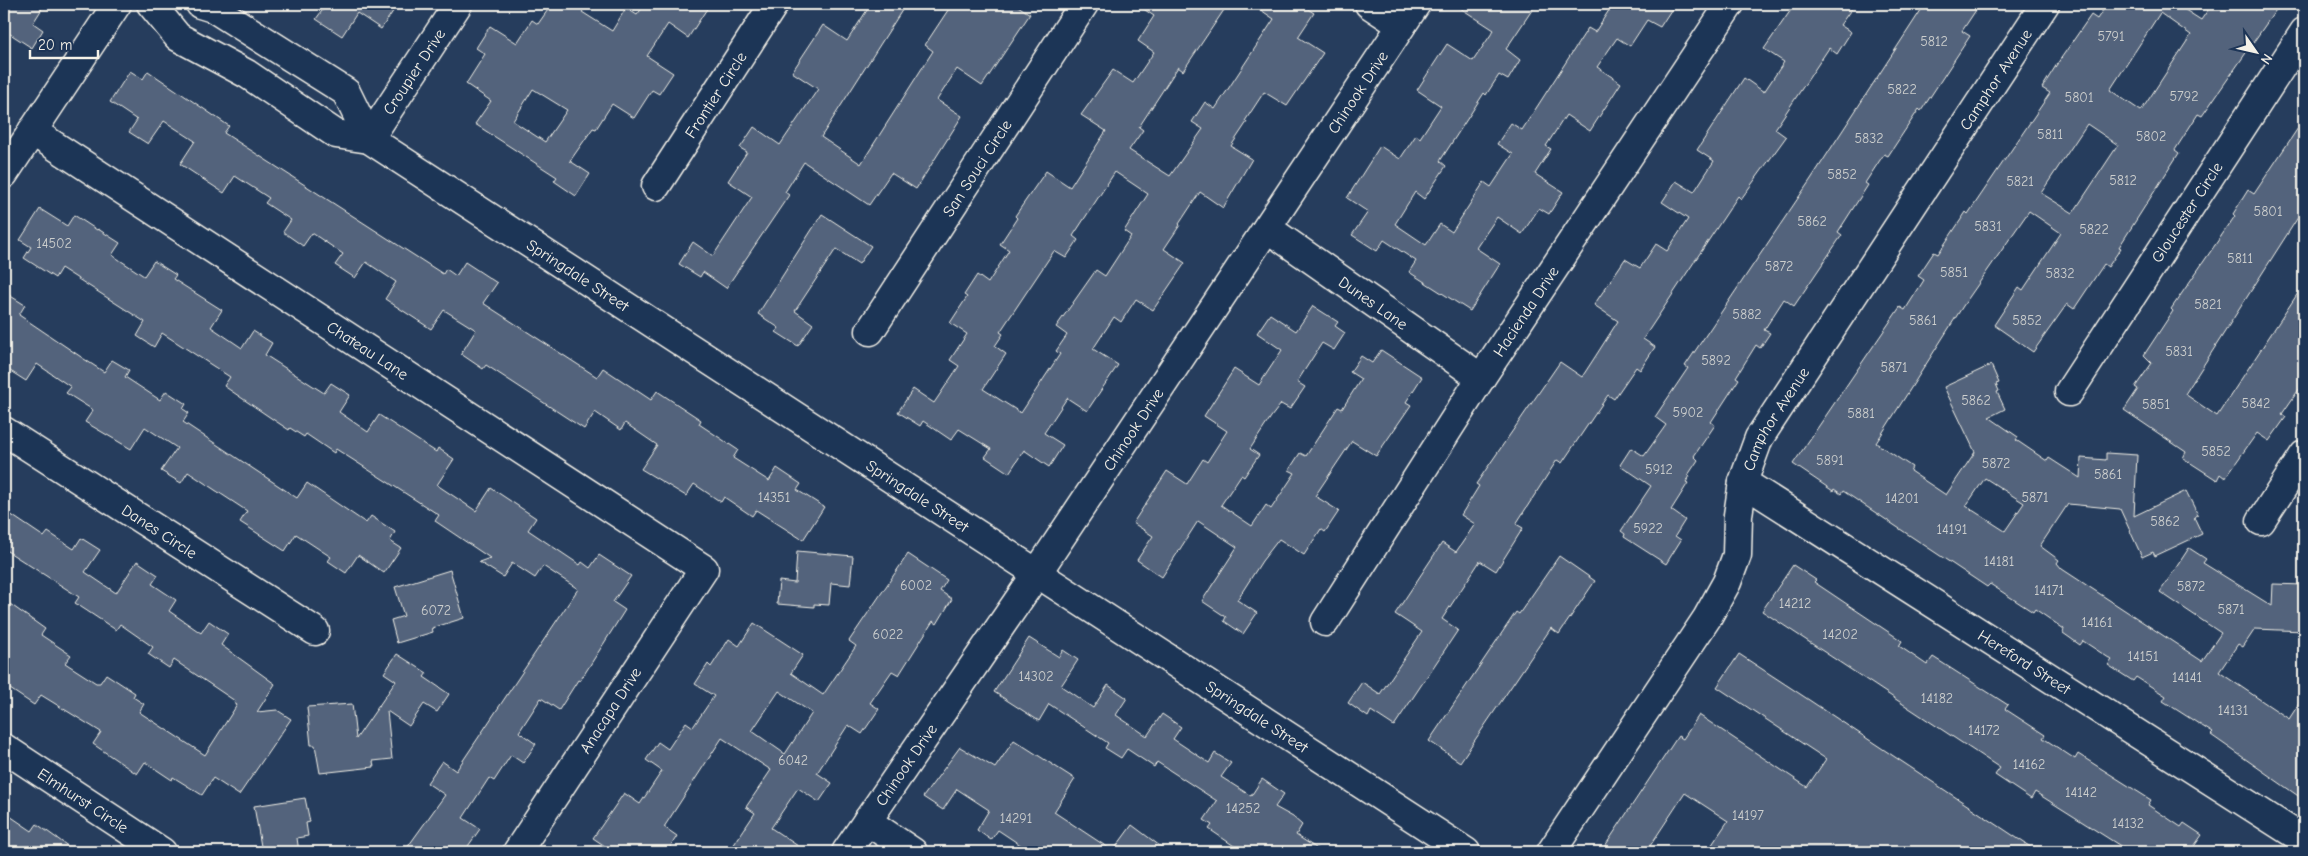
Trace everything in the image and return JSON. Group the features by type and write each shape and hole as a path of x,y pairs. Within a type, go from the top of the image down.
{"street":[{"path":"4,174 117,4"},
{"name":"Springdale Street","path":"151,4 178,37 247,74 336,134 369,138 1466,852"},
{"path":"200,4 213,8 346,92 369,138"},
{"name":"Croupier Drive","path":"369,138 458,4"},
{"name":"Frontier Circle","path":"656,186 774,4"},
{"name":"San Souci Circle","path":"870,331 1084,4"},
{"path":"1369,4 1408,14"},
{"name":"Hacienda Drive","path":"1325,622 1481,378 1730,4"},
{"name":"Camphor Avenue","path":"1551,852 1707,618 1727,582 1737,555 1738,516 1744,482 1759,438 2045,4"},
{"name":"Chinook Drive","path":"846,852 1037,573 1408,14"},
{"name":"Gloucester Circle","path":"2068,392 2304,32"},
{"name":"Chateau Lane","path":"32,132 704,569"},
{"name":"Dunes Lane","path":"1267,228 1481,378"},
{"name":"Danes Circle","path":"4,431 316,631"},
{"path":"2261,521 2304,455"},
{"name":"Hereford Street","path":"1744,482 2304,840"},
{"name":"Anacapa Drive","path":"517,852 704,569"},
{"name":"Elmhurst Circle","path":"4,748 162,852"},
{"path":"867,821 913,852"}],"building":[{"path":"4,4 45,4 33,23 43,30 32,48 4,30"},
{"path":"327,4 398,4 381,29 357,13 342,36 316,19"},
{"path":"552,4 588,4 582,12 612,31 626,8 637,15 645,4 710,4 688,38 668,24 647,56 673,73 659,94 652,90 634,118 612,104 596,129 593,128 570,161 590,174 576,196 554,181 557,177 475,124 491,101 466,84 485,54 476,48 490,26 517,43 532,20 538,24","holes":["533,89 567,110 545,142 513,121"]},
{"path":"871,4 906,4 821,137 861,164 933,51 925,45 952,4 1015,4 1030,14 982,86 957,69 937,100 962,116 916,189 891,173 869,205 804,162 785,192 789,195 726,288 703,272 700,277 679,264 693,242 713,256 752,197 728,181 747,152 740,148 754,127 780,145 818,89 792,72 823,25 847,41"},
{"path":"1136,4 1228,4 1183,71 1178,67 1139,127 1143,130 1129,150 1170,176 1203,129 1192,122 1205,102 1215,109 1274,19 1252,4 1300,4 1314,13 1298,37 1323,53 1287,106 1264,92 1231,146 1252,159 1223,208 1200,192 1179,224 1164,249 1185,263 1153,310 1136,299 1121,322 1114,317 1093,349 1118,365 1087,411 1067,398 1044,433 1063,445 1049,467 1024,450 1009,473 985,457 991,449 959,429 951,440 923,421 920,426 898,412 913,389 934,403 959,366 950,360 967,334 950,323 967,297 964,295 977,275 988,283 1009,250 1000,244 1017,218 1015,216 1046,171 1070,187 1106,131 1081,115 1113,70 1133,83 1154,52 1138,41 1154,16","holes":["1115,172 1148,194 1124,231 1131,236 1105,276 1096,270 1056,327 1067,335 1056,351 1060,354 1021,413 983,389 1006,354 995,346 1003,334 1000,332 1054,251 1066,258 1078,240 1073,236"]},
{"path":"1454,4 1536,4 1506,49 1520,60 1508,80 1499,75 1486,95 1484,93 1440,161 1446,166 1424,199 1415,192 1395,224 1426,245 1440,224 1452,232 1484,182 1491,187 1513,154 1497,144 1511,123 1522,130 1588,28 1595,32 1613,4 1675,4 1660,27 1647,20 1630,46 1617,38 1597,67 1621,83 1590,131 1566,115 1546,146 1551,149 1535,174 1563,192 1549,214 1539,208 1522,234 1497,217 1476,248 1500,264 1470,311 1409,272 1416,261 1384,240 1377,251 1352,235 1368,212 1347,198 1380,146 1400,159 1416,135 1420,138 1441,106 1417,90 1447,44 1473,61 1494,30"},
{"path":"1795,4 1855,4 1840,25 1851,32 1837,54 1829,48 1775,129 1786,137 1741,199 1738,196 1643,339 1655,347 1640,370 1636,367 1614,399 1608,395 1562,463 1557,460 1516,524 1523,528 1496,571 1480,561 1442,619 1458,630 1394,726 1371,711 1368,717 1348,703 1362,682 1380,694 1422,632 1395,614 1442,543 1456,552 1475,524 1461,515 1479,486 1476,484 1560,362 1582,377 1595,357 1618,321 1594,305 1625,259 1640,268 1656,244 1667,251 1688,219 1662,202 1676,181 1694,192 1714,161 1697,150 1744,78 1764,92 1784,62 1764,49"},
{"path":"1925,4 1980,4 1962,31 1970,36 1921,111 1919,109 1888,156 1884,154 1865,183 1868,185 1838,232 1842,235 1794,306 1784,299 1764,330 1770,333 1760,348 1756,345 1736,377 1739,379 1711,422 1715,425 1694,456 1698,460 1688,475 1690,476 1686,482 1688,483 1671,510 1685,520 1675,536 1681,540 1666,564 1624,537 1625,534 1621,531 1651,486 1620,465 1631,448 1644,456 1666,425 1655,417 1688,368 1685,366 1811,179"},
{"path":"2107,4 2176,4 2201,20 2212,4 2280,4 2202,116 2198,114 2175,150 2179,153 2119,247 2121,248 2108,267 2104,264 2074,309 2067,304 2033,352 1994,325 2019,287 2023,290 2061,233 2029,211 1963,306 1876,443 1912,467 1910,471 1946,495 1975,452 1944,387 1991,365 1999,383 1996,384 1999,391 1997,392 2005,409 1989,417 2018,437 2016,440 2047,461 2049,458 2080,478 2081,458 2106,460 2106,453 2137,455 2134,516 2186,491 2198,515 2194,517 2202,534 2155,556 2153,552 2142,557 2120,509 2068,504 2040,546 2059,560 2057,563 2062,569 2202,661 2221,633 2160,592 2189,548 2206,559 2203,563 2272,606 2273,584 2304,585 2304,631 2255,629 2243,647 2238,644 2219,672 2289,719 2304,696 2304,800 2211,735 2213,733 2163,701 2166,696 2136,677 2133,681 2108,665 2112,660 2083,641 2080,645 2063,633 2064,629 2035,609 2033,612 1990,584 1987,587 1843,491 1841,494 1834,489 1833,491 1793,464 1900,307 1905,310 1924,280 1918,276 1934,252 1938,254 1966,212 1968,214 2050,93 2042,88 2057,64 2091,15 2097,19","holes":["2160,13 2191,35 2141,111 2110,90","2087,124 2118,145 2073,213 2041,193","1985,478 2024,503 2005,531 1966,506"]},
{"path":"130,71 143,79 148,71 229,126 224,133 443,274 446,269 456,276 465,262 497,283 483,303 597,377 603,368 651,400 657,391 701,420 699,424 738,450 733,458 769,481 777,468 801,484 797,490 824,507 803,540 756,510 752,516 724,497 721,502 694,484 686,496 641,469 657,445 625,423 621,430 595,412 584,429 486,365 483,369 461,354 476,330 444,310 431,329 385,299 396,282 366,262 355,278 335,265 343,254 312,233 303,246 283,232 291,220 265,203 269,198 235,176 224,193 180,164 195,141 164,121 148,144 129,132 137,120 110,102"},
{"path":"2304,119 2304,208 2185,394 2217,416 2304,284 2304,382 2282,414 2286,417 2269,441 2257,433 2225,478 2220,474 2217,480 2183,458 2186,452 2124,410 2138,389 2135,387 2152,363 2144,355 2173,311 2171,309 2235,216 2233,214 2248,190 2254,194"},
{"path":"40,209 67,226 74,215 120,243 112,255 144,276 154,261 176,275 173,279 222,310 211,327 242,348 253,331 272,343 265,355 324,393 331,383 350,395 339,412 368,432 379,415 436,452 438,448 454,459 437,485 476,511 491,488 536,518 528,530 580,565 582,562 590,568 599,555 631,576 613,602 625,610 580,681 578,680 559,710 541,698 519,732 536,744 523,763 511,755 494,781 489,778 463,818 480,829 464,852 404,852 445,795 427,783 442,761 456,771 578,589 543,566 535,578 512,563 503,577 479,562 490,558 435,521 439,515 336,449 334,453 306,434 304,437 290,428 289,430 224,386 230,377 162,333 154,347 137,336 145,322 61,268 55,278 24,258 31,247 20,240"},
{"path":"822,214 871,246 859,264 836,249 795,311 813,324 798,346 776,332 779,328 758,314"},
{"path":"4,292 25,305 19,315 104,372 112,360 129,370 125,377 160,400 166,391 186,404 183,409 189,413 183,422 297,498 307,483 366,523 371,516 395,532 390,541 401,548 384,573 358,555 346,573 328,561 331,557 296,534 285,551 240,522 247,511 188,472 181,483 161,471 177,448 145,427 131,449 85,422 93,410 66,393 71,387 37,364 26,381 4,367"},
{"path":"1313,306 1338,322 1335,326 1345,333 1334,350 1322,343 1297,382 1305,387 1290,409 1281,404 1271,417 1250,449 1259,455 1244,477 1241,475 1221,505 1252,526 1266,505 1271,509 1295,473 1289,470 1300,453 1306,456 1338,407 1342,409 1361,379 1350,372 1361,356 1372,363 1381,350 1422,377 1406,402 1411,405 1376,456 1352,441 1315,496 1339,511 1325,532 1321,529 1304,555 1279,539 1262,561 1237,600 1257,613 1243,634 1224,621 1226,617 1202,601 1237,547 1198,521 1162,577 1137,560 1153,536 1133,523 1167,471 1187,484 1203,459 1207,462 1227,431 1204,416 1234,369 1259,385 1282,350 1257,333 1270,314 1296,331"},
{"path":"4,510 44,537 48,532 74,549 81,538 100,550 85,572 116,593 137,561 158,575 152,584 176,600 169,611 201,633 209,621 228,634 221,645 275,684 257,712 277,710 291,719 239,795 213,778 202,795 173,777 172,780 145,762 137,774 93,744 101,732 41,695 34,705 4,685 4,614 10,604 45,629 41,635 71,655 65,663 96,683 100,683 106,674 135,693 133,697 144,704 139,712 205,755 237,705 234,703 235,701 174,660 169,668 148,654 153,647 120,624 116,630 75,603 79,597 4,549"},
{"path":"797,551 853,556 850,585 831,583 829,605 814,604 814,607 777,604 779,581 795,583"},
{"path":"908,554 947,580 940,591 952,599 937,624 933,621 899,675 892,671 870,703 879,709 862,734 848,725 817,773 832,783 819,802 798,788 771,828 807,852 729,852 755,813 746,807 771,770 722,738 664,827 677,836 667,852 614,852 593,838 624,793 640,804 662,771 646,760 658,742 668,749 686,722 693,727 714,696 695,684 708,664 711,667 729,639 739,646 754,623 803,655 791,673 823,695 856,646 849,641","holes":["779,691 812,713 785,754 752,731"]},
{"path":"1559,556 1595,581 1559,634 1551,628 1460,762 1429,741 1516,612 1519,614"},
{"path":"1793,565 1816,580 1814,582 1902,641 1899,646 1927,665 1933,657 2008,705 2005,709 2045,735 2043,738 2075,759 2078,754 2151,800 2148,805 2181,827 2184,823 2202,835 2190,852 2130,852 2035,792 2031,799 1995,775 2000,768 1762,611"},
{"path":"450,570 464,618 432,628 433,632 397,643 391,620 404,616 395,587"},
{"path":"1029,638 1059,657 1063,650 1078,660 1061,686 1093,708 1108,685 1127,698 1116,715 1147,736 1162,714 1181,727 1173,739 1209,763 1215,753 1231,763 1221,777 1251,796 1262,779 1284,794 1275,807 1293,817 1302,825 1296,835 1322,852 1243,852 1209,829 1212,825 1204,820 1217,801 1157,762 1154,767 1127,749 1121,758 1105,748 1108,743 1049,704 1039,721 994,692"},
{"path":"397,654 427,673 424,677 449,694 437,712 424,704 409,726 387,711 392,759 373,761 374,767 320,773 315,745 311,745 307,707 352,704 356,739 396,681 384,673"},
{"path":"1739,654 2038,852 1707,852 1728,821 1685,793 1646,852 1601,852 1678,736 1683,739 1699,715 1807,787 1826,759 1717,687"},
{"path":"1014,740 1075,779 1054,812 1113,851 1132,825 1168,852 1031,852 998,830 991,840 977,830 989,810 957,789 943,810 923,797 960,747 995,768"},
{"path":"305,798 310,822 306,823 308,836 297,838 299,852 262,852 254,806"},
{"path":"4,812 32,831 37,824 76,852 4,852"}]}
